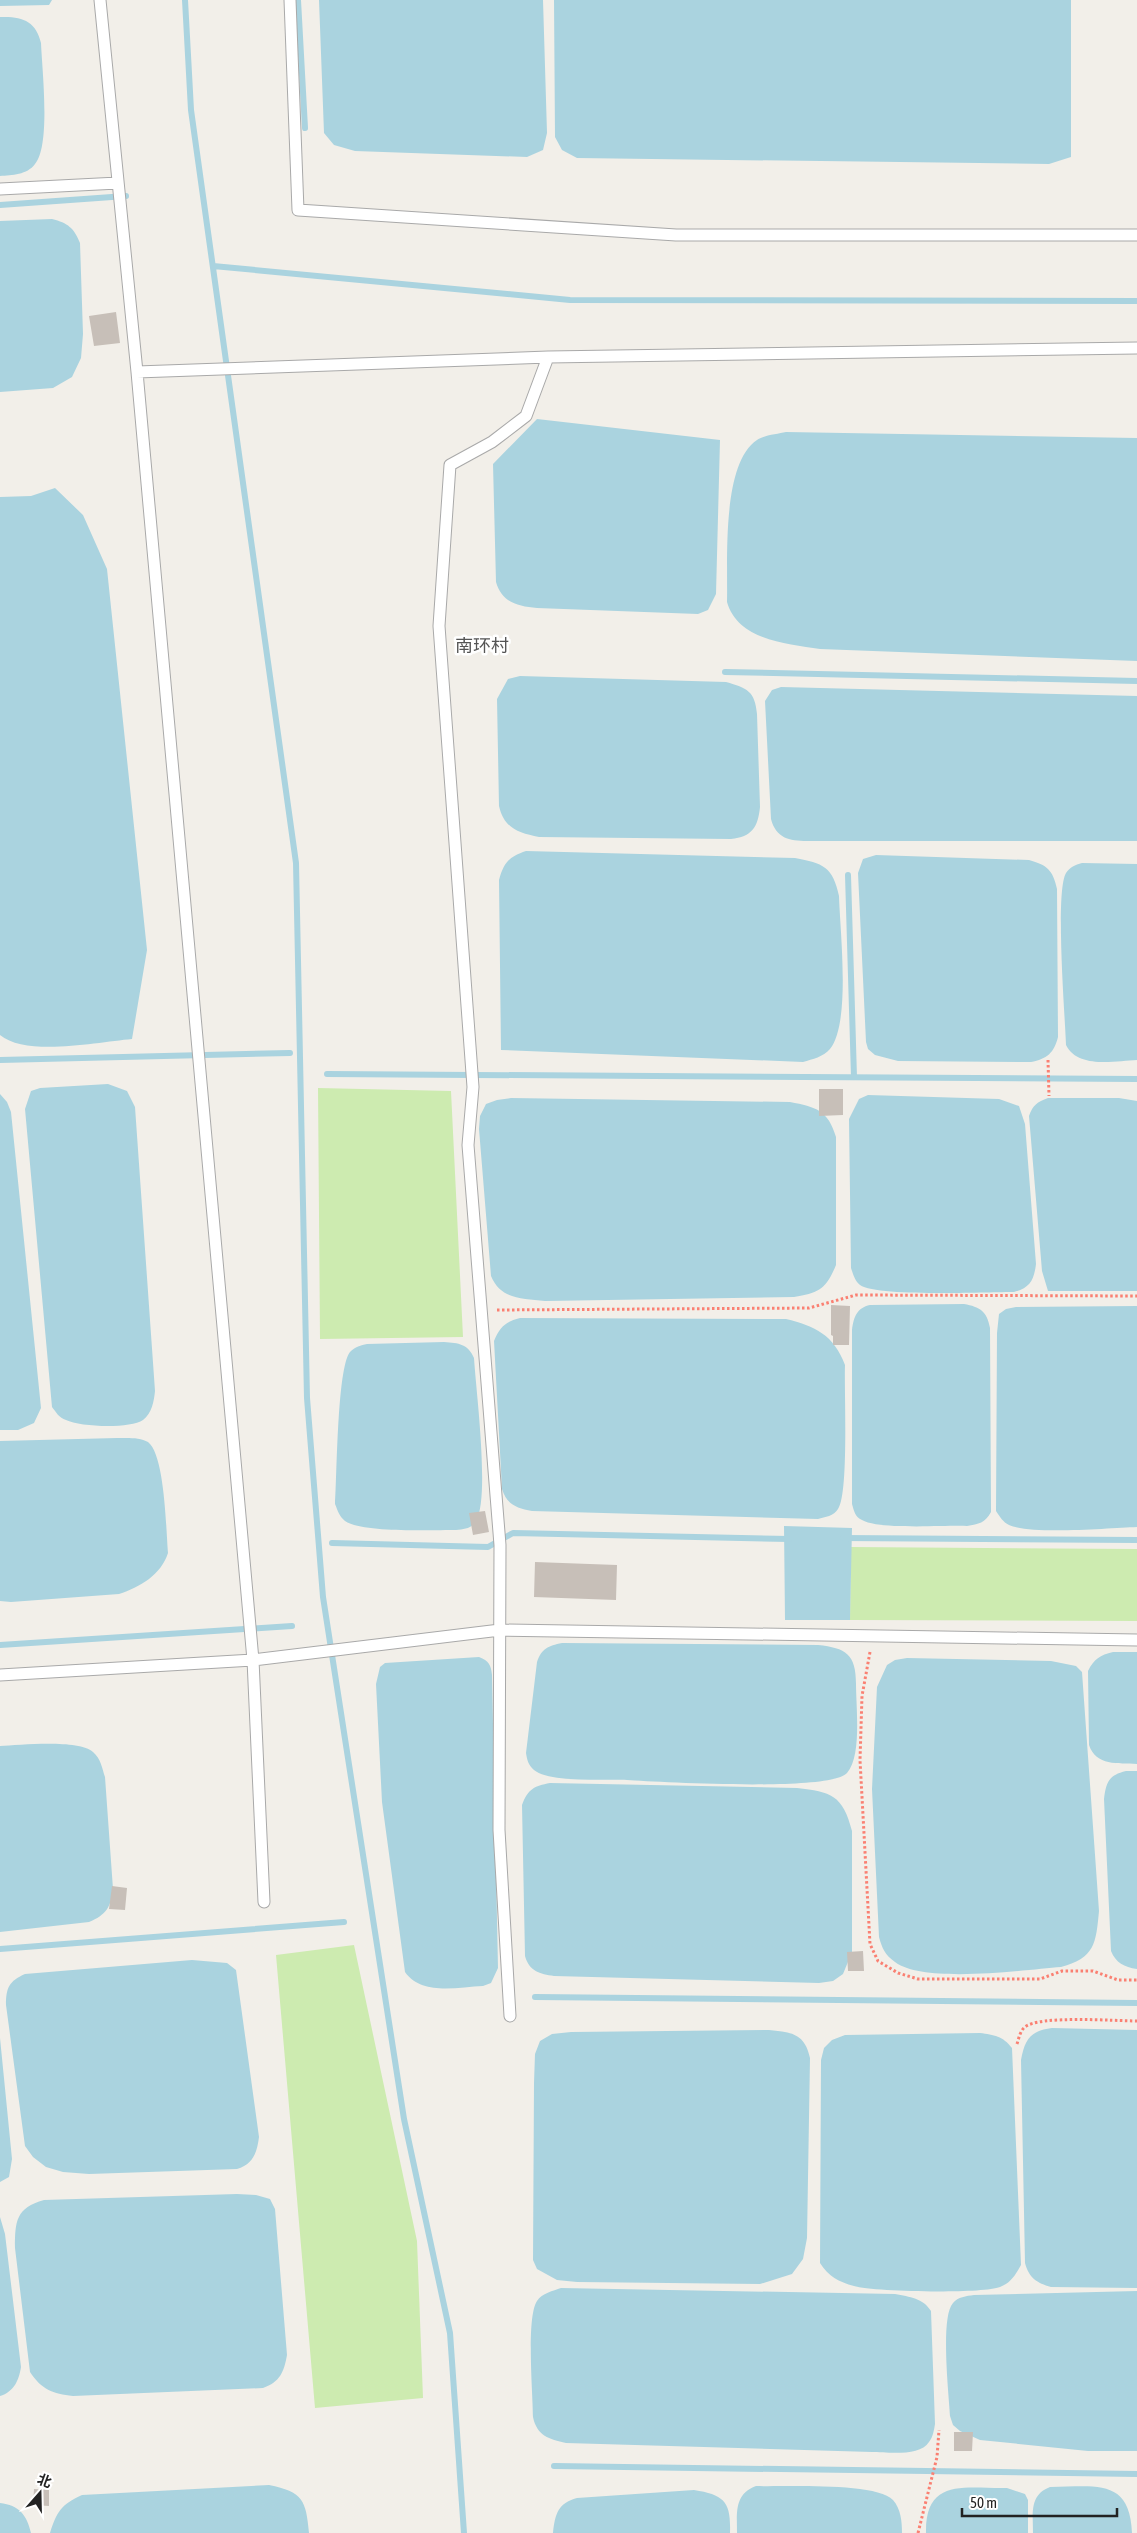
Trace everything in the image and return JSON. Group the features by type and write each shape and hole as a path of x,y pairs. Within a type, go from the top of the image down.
{"lane":[{"path":"100,0 137,372 252,1660 264,1902"},
{"path":"290,0 298,210 676,235 1137,235"},
{"path":"0,189 118,183"},
{"path":"137,372 548,357 1137,348"},
{"path":"510,2016 499,1830 500,1545 468,1145 473,1087 439,626 450,465 492,442 526,416 548,357"},
{"path":"0,1674 252,1660 500,1630 1137,1640"}],"path":[{"path":"1048,1060 1049,1096"},
{"path":"487,1310 809,1308 856,1295 1137,1296"},
{"path":"870,1650 862,1696 860,1760 870,1944 878,1961 898,1973 918,1979 1040,1979 1062,1971 1093,1971 1118,1980 1137,1980"},
{"path":"1017,2044 1020,2034 1026,2026 1043,2020 1137,2021"},
{"path":"918,2533 938,2457 939,2430"}],"green space":[{"path":"318,1088 451,1091 463,1337 320,1339"},
{"path":"851,1547 1137,1549 1137,1621 850,1620"},
{"path":"354,1945 417,2241 423,2398 315,2408 276,1955"}],"water":[{"path":"0,0 52,0 49,5 0,6"},
{"path":"319,0 543,0 547,133 543,150 527,157 355,151 334,145 324,133"},
{"path":"554,0 1071,0 1071,157 1049,164 577,158 562,150 555,137"},
{"path":"0,17 27,21 39,36 41,43 44,124 40,154 32,168 14,175 0,176"},
{"path":"52,219 70,227 80,243 83,334 81,358 72,377 53,388 0,392 0,221"},
{"path":"537,419 720,440 716,594 708,610 698,614 537,608 517,604 502,595 496,582 493,464"},
{"path":"786,432 1137,438 1137,661 820,649 765,638 741,625 733,615 727,602 727,539 732,491 737,470 745,452 760,438"},
{"path":"55,488 83,515 107,569 147,950 132,1039 44,1047 12,1042 0,1035 0,497 31,496"},
{"path":"520,676 726,682 745,689 752,695 757,714 760,807 758,820 753,830 744,836 731,839 539,837 525,834 513,828 504,820 499,806 497,699 508,679"},
{"path":"781,687 1137,696 1137,841 807,841 784,837 776,830 771,819 765,701 772,690"},
{"path":"526,851 795,858 813,862 825,868 834,879 839,896 843,976 840,1019 836,1036 830,1049 821,1056 803,1062 501,1050 499,880 505,864 515,856"},
{"path":"876,855 1029,860 1048,869 1057,889 1058,1037 1052,1051 1046,1057 1031,1062 898,1061 875,1055 868,1049 866,1042 858,873 863,859"},
{"path":"1082,863 1137,864 1137,1060 1088,1061 1072,1053 1066,1045 1061,904 1066,873 1073,866"},
{"path":"108,1084 127,1091 135,1107 155,1391 153,1403 143,1420 137,1423 117,1426 82,1424 66,1420 52,1407 25,1109 31,1091 40,1088"},
{"path":"0,1094 7,1102 11,1112 41,1408 34,1423 18,1430 0,1430"},
{"path":"868,1095 999,1099 1019,1106 1025,1124 1036,1264 1034,1275 1027,1286 1014,1292 933,1293 870,1289 858,1283 851,1268 849,1119 859,1099"},
{"path":"511,1098 790,1102 820,1111 829,1121 836,1137 836,1265 829,1280 821,1289 810,1294 794,1297 545,1301 506,1294 495,1284 491,1276 479,1129 480,1116 486,1104"},
{"path":"1048,1098 1119,1098 1137,1101 1137,1291 1048,1291 1042,1271 1029,1116 1036,1104"},
{"path":"964,1304 982,1311 987,1318 990,1328 991,1512 981,1522 967,1526 897,1526 870,1523 862,1520 856,1515 852,1504 852,1330 855,1317 862,1308 870,1305"},
{"path":"1137,1306 1137,1527 1034,1530 1007,1524 996,1511 997,1333 999,1314 1006,1309 1016,1307"},
{"path":"520,1318 786,1319 806,1325 822,1333 835,1346 845,1365 845,1463 844,1483 838,1509 832,1515 818,1519 532,1511 513,1505 507,1499 502,1489 494,1341 498,1332 504,1326 510,1321"},
{"path":"444,1342 466,1347 474,1358 482,1468 480,1509 476,1521 470,1527 456,1530 415,1530 381,1529 354,1525 345,1521 335,1504 342,1379 350,1352 358,1346 367,1344"},
{"path":"117,1438 145,1440 154,1450 158,1462 164,1494 168,1553 160,1568 142,1584 119,1594 11,1602 0,1601 0,1441"},
{"path":"784,1526 852,1528 850,1620 785,1620"},
{"path":"562,1643 818,1645 836,1648 847,1654 851,1659 856,1674 857,1731 855,1755 852,1765 847,1773 834,1779 779,1784 578,1780 541,1774 530,1766 526,1753 537,1662 546,1648"},
{"path":"1113,1652 1137,1652 1137,1764 1115,1763 1102,1760 1092,1752 1089,1745 1088,1671 1098,1658"},
{"path":"479,1657 489,1664 492,1675 498,1968 491,1983 483,1986 430,1987 412,1980 405,1972 382,1802 376,1684 380,1667 385,1663"},
{"path":"907,1658 1051,1661 1076,1666 1082,1672 1099,1911 1097,1932 1092,1948 1081,1959 1061,1967 999,1973 950,1974 909,1969 895,1962 884,1951 879,1937 872,1789 877,1687 887,1665 895,1660"},
{"path":"75,1745 93,1752 100,1761 105,1777 113,1889 107,1910 95,1919 89,1922 0,1932 0,1746"},
{"path":"1126,1771 1137,1771 1137,1969 1121,1964 1115,1959 1111,1951 1104,1799 1109,1780"},
{"path":"550,1783 797,1788 819,1791 834,1797 844,1810 852,1831 852,1952 843,1974 833,1981 819,1983 554,1976 536,1971 529,1965 525,1956 522,1805 532,1789"},
{"path":"192,1960 227,1963 236,1970 259,2137 253,2157 247,2164 237,2169 89,2174 63,2172 46,2167 33,2157 25,2146 6,2005 8,1990 12,1982 25,1974"},
{"path":"1052,2028 1137,2030 1137,2288 1051,2287 1034,2279 1025,2263 1021,2060 1024,2047 1030,2037 1038,2031"},
{"path":"769,2030 791,2033 801,2039 808,2050 810,2058 807,2238 803,2259 792,2274 760,2284 577,2282 557,2280 537,2269 533,2260 534,2083 535,2054 540,2041 552,2034 571,2032"},
{"path":"980,2033 998,2037 1012,2048 1021,2265 1017,2272 1010,2281 1000,2287 972,2291 882,2290 854,2286 834,2278 820,2263 821,2060 824,2048 832,2040 845,2035"},
{"path":"0,2038 12,2159 9,2177 0,2182"},
{"path":"256,2195 270,2199 275,2209 287,2355 283,2371 274,2383 263,2388 73,2396 48,2390 34,2378 30,2372 15,2248 17,2223 19,2217 28,2207 44,2200"},
{"path":"0,2217 5,2234 21,2367 15,2385 9,2392 0,2396"},
{"path":"561,2288 895,2294 916,2299 924,2303 931,2311 935,2424 932,2436 925,2447 911,2452 894,2453 566,2443 554,2440 545,2436 537,2429 533,2417 531,2339 534,2310 537,2301 542,2296"},
{"path":"1137,2291 1137,2451 1088,2451 980,2440 960,2431 953,2425 950,2416 946,2339 949,2311 957,2299 974,2295"},
{"path":"269,2485 289,2491 301,2499 306,2513 309,2533 50,2533 55,2519 64,2506 82,2495"},
{"path":"756,2486 849,2488 883,2494 893,2500 898,2507 902,2533 737,2533 737,2511 740,2499 749,2489"},
{"path":"1050,2487 1095,2487 1107,2489 1117,2494 1125,2502 1130,2515 1132,2533 1033,2533 1035,2500 1043,2490"},
{"path":"963,2488 1007,2488 1025,2494 1028,2500 1028,2533 926,2533 932,2502 940,2494"},
{"path":"694,2490 713,2494 724,2502 729,2514 730,2533 553,2533 556,2515 559,2510 566,2503 577,2498"},
{"path":"0,2503 12,2506 21,2512 27,2521 31,2533 0,2533"}],"building":[{"path":"116,312 120,343 94,346 89,316"},
{"path":"819,1089 843,1089 843,1115 819,1116"},
{"path":"831,1305 850,1306 849,1345 833,1345"},
{"path":"485,1511 489,1532 473,1535 469,1513"},
{"path":"535,1562 617,1565 616,1600 534,1597"},
{"path":"112,1886 127,1888 125,1910 109,1909"},
{"path":"863,1951 864,1971 848,1971 847,1952"},
{"path":"954,2432 973,2432 972,2451 954,2451"},
{"path":"34,2489 49,2490 49,2506 33,2505"}],"waterway":[{"path":"185,0 191,110 296,863 307,1398 323,1597 404,2119 450,2333 464,2533"},
{"path":"298,0 305,128"},
{"path":"0,205 126,196"},
{"path":"213,266 570,300 1137,301"},
{"path":"725,672 1137,681"},
{"path":"848,875 854,1077"},
{"path":"0,1060 290,1053"},
{"path":"327,1074 1137,1079"},
{"path":"332,1543 488,1547 513,1533 789,1539"},
{"path":"843,1538 1137,1540"},
{"path":"0,1645 292,1626"},
{"path":"0,1949 344,1922"},
{"path":"535,1997 1137,2003"},
{"path":"554,2466 1137,2474"}],"district":[{"name":"南环村","path":"482,646"}]}
